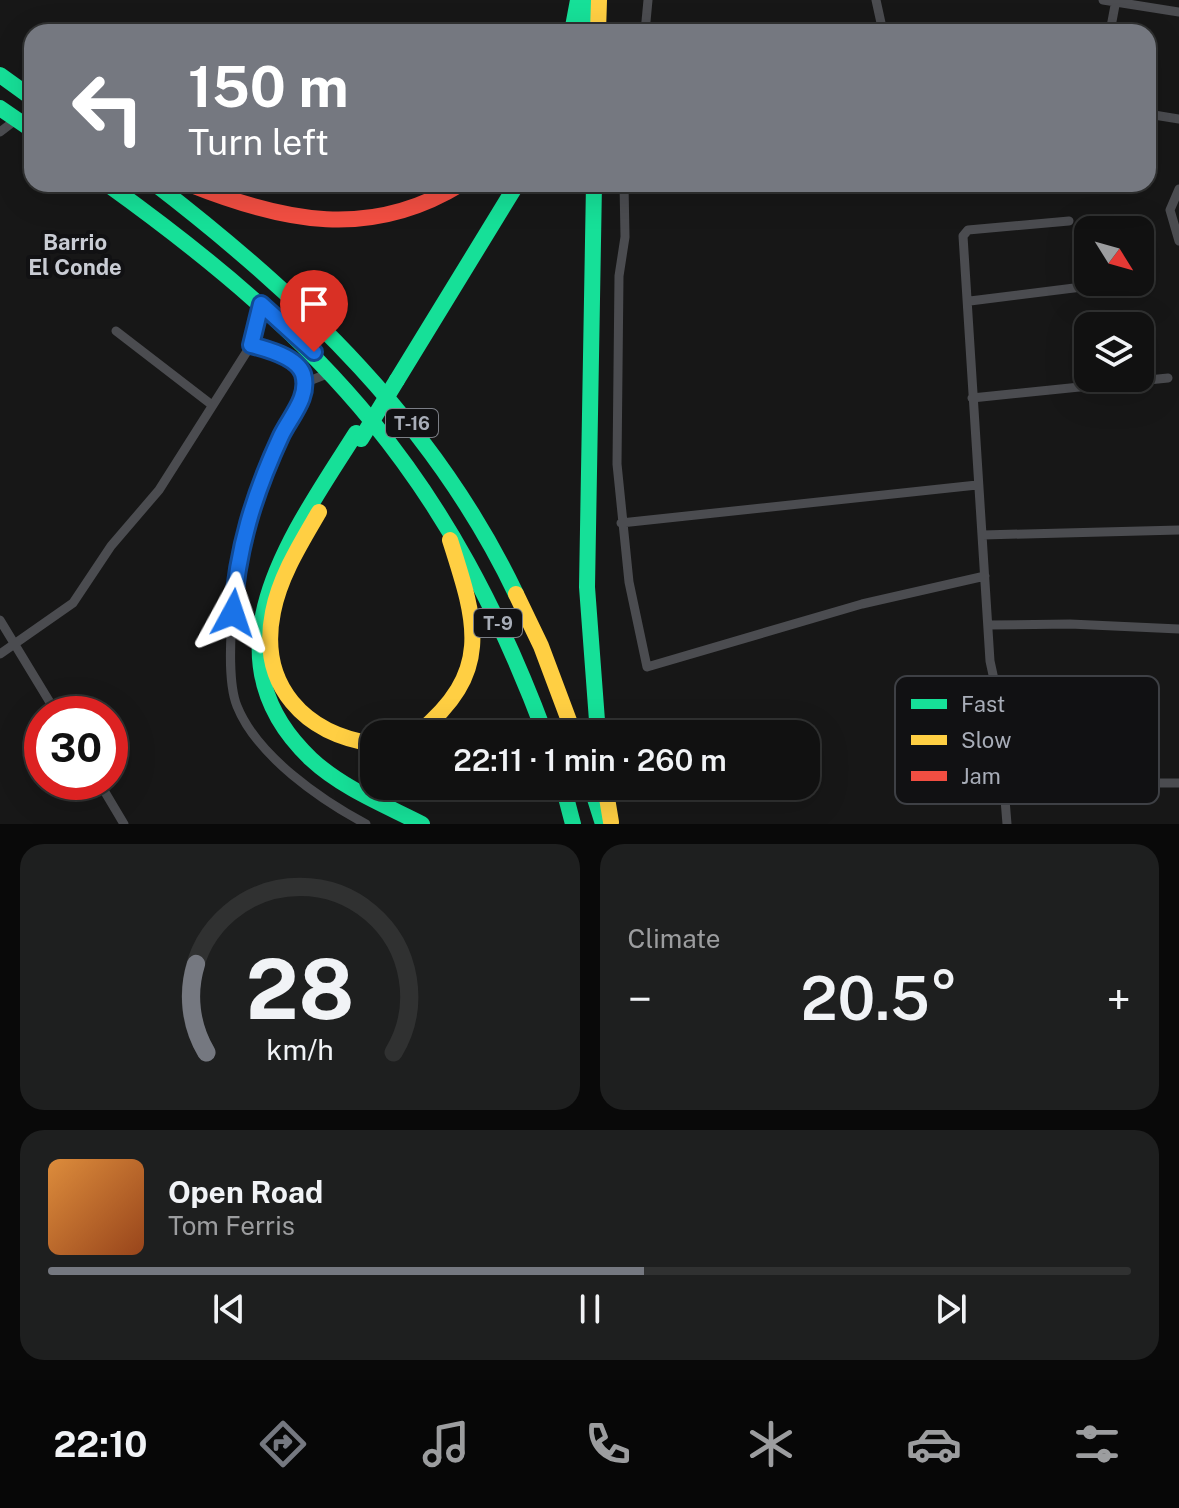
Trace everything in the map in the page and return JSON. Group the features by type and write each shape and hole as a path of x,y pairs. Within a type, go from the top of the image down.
{"highway":[{"path":"574,24 578,0"},
{"path":"585,24 591,0"},
{"path":"598,24 599,0"},
{"path":"0,75 24,92"},
{"path":"0,108 24,124"},
{"name":"T-16","path":"118,192 188,242 261,304 332,372 382,429 442,516"},
{"name":"T-16","path":"165,192 228,240 326,326 428,444 496,550 535,627 569,720"},
{"path":"207,192 270,214 328,220 404,212 437,200 449,192"},
{"path":"394,377 499,192"},
{"path":"422,824 345,783 310,759 268,703 257,671 257,628 283,550 512,192"},
{"path":"594,192 587,587 597,720"},
{"path":"358,436 299,547 271,623 273,652 285,694 303,721 349,743 360,743"},
{"path":"438,720 455,700 471,668 475,643 466,588 442,516"},
{"name":"T-9","path":"442,516 473,567 540,720"},
{"path":"567,800 573,824"},
{"path":"595,800 603,824"},
{"path":"607,800 611,824"}],"street":[{"path":"646,24 648,0"},
{"path":"876,0 881,24"},
{"path":"1103,0 1179,12"},
{"path":"1112,24 1116,1"},
{"path":"1156,115 1179,119"},
{"path":"0,132 17,119"},
{"path":"1179,189 1170,210 1179,241"},
{"path":"624,192 625,237 619,276 621,324 617,464 621,523 647,667 862,604 985,576"},
{"path":"993,676 977,485 970,301 963,233 1069,221"},
{"path":"970,301 1074,288"},
{"path":"0,654 64,611 80,595 111,546 175,467 251,345 261,304"},
{"path":"116,331 212,405"},
{"path":"251,345 295,363 302,371 304,383 299,404 277,444 246,522 234,593 233,690 245,722 290,773 330,805 366,824"},
{"path":"304,383 332,372"},
{"path":"972,398 1168,378"},
{"path":"621,523 977,485"},
{"path":"983,535 1179,530"},
{"path":"0,620 46,696"},
{"path":"988,625 1070,624 1179,629"},
{"path":"1159,783 1179,783"},
{"path":"110,800 124,824"},
{"path":"1005,804 1007,824"}],"traffic: fast":[{"path":"574,24 578,0"},
{"path":"585,24 591,0"},
{"path":"0,75 24,92"},
{"path":"0,108 24,124"},
{"path":"118,192 255,300 317,360 372,422 422,489 467,562 508,643 539,720"},
{"path":"165,192 262,272 312,319 405,419 446,474 483,532 516,594"},
{"path":"397,380 512,192"},
{"path":"594,192 587,587 597,720"},
{"path":"361,439 397,380"},
{"path":"356,433 306,512 268,595 260,637 263,678 279,719 311,759 350,787 422,824"},
{"path":"567,800 573,824"},
{"path":"595,800 603,824"}],"traffic: slow":[{"path":"598,24 599,0"},
{"path":"319,512 292,560 276,599 270,639 273,662 280,684 292,702 308,717 327,730 360,741"},
{"path":"432,720 458,689 468,668 472,645 467,597 450,540"},
{"path":"516,594 541,646 569,720"},
{"path":"607,800 611,822"}],"traffic: jam":[{"path":"211,192 259,208 326,219 360,219 393,213 446,192"}],"district":[{"name":"Barrio El Conde","path":"75,254"}],"route":[{"path":"233,613 241,547 250,508 283,431 299,404 304,383 302,371 295,363 251,345 261,304 314,352"}]}
